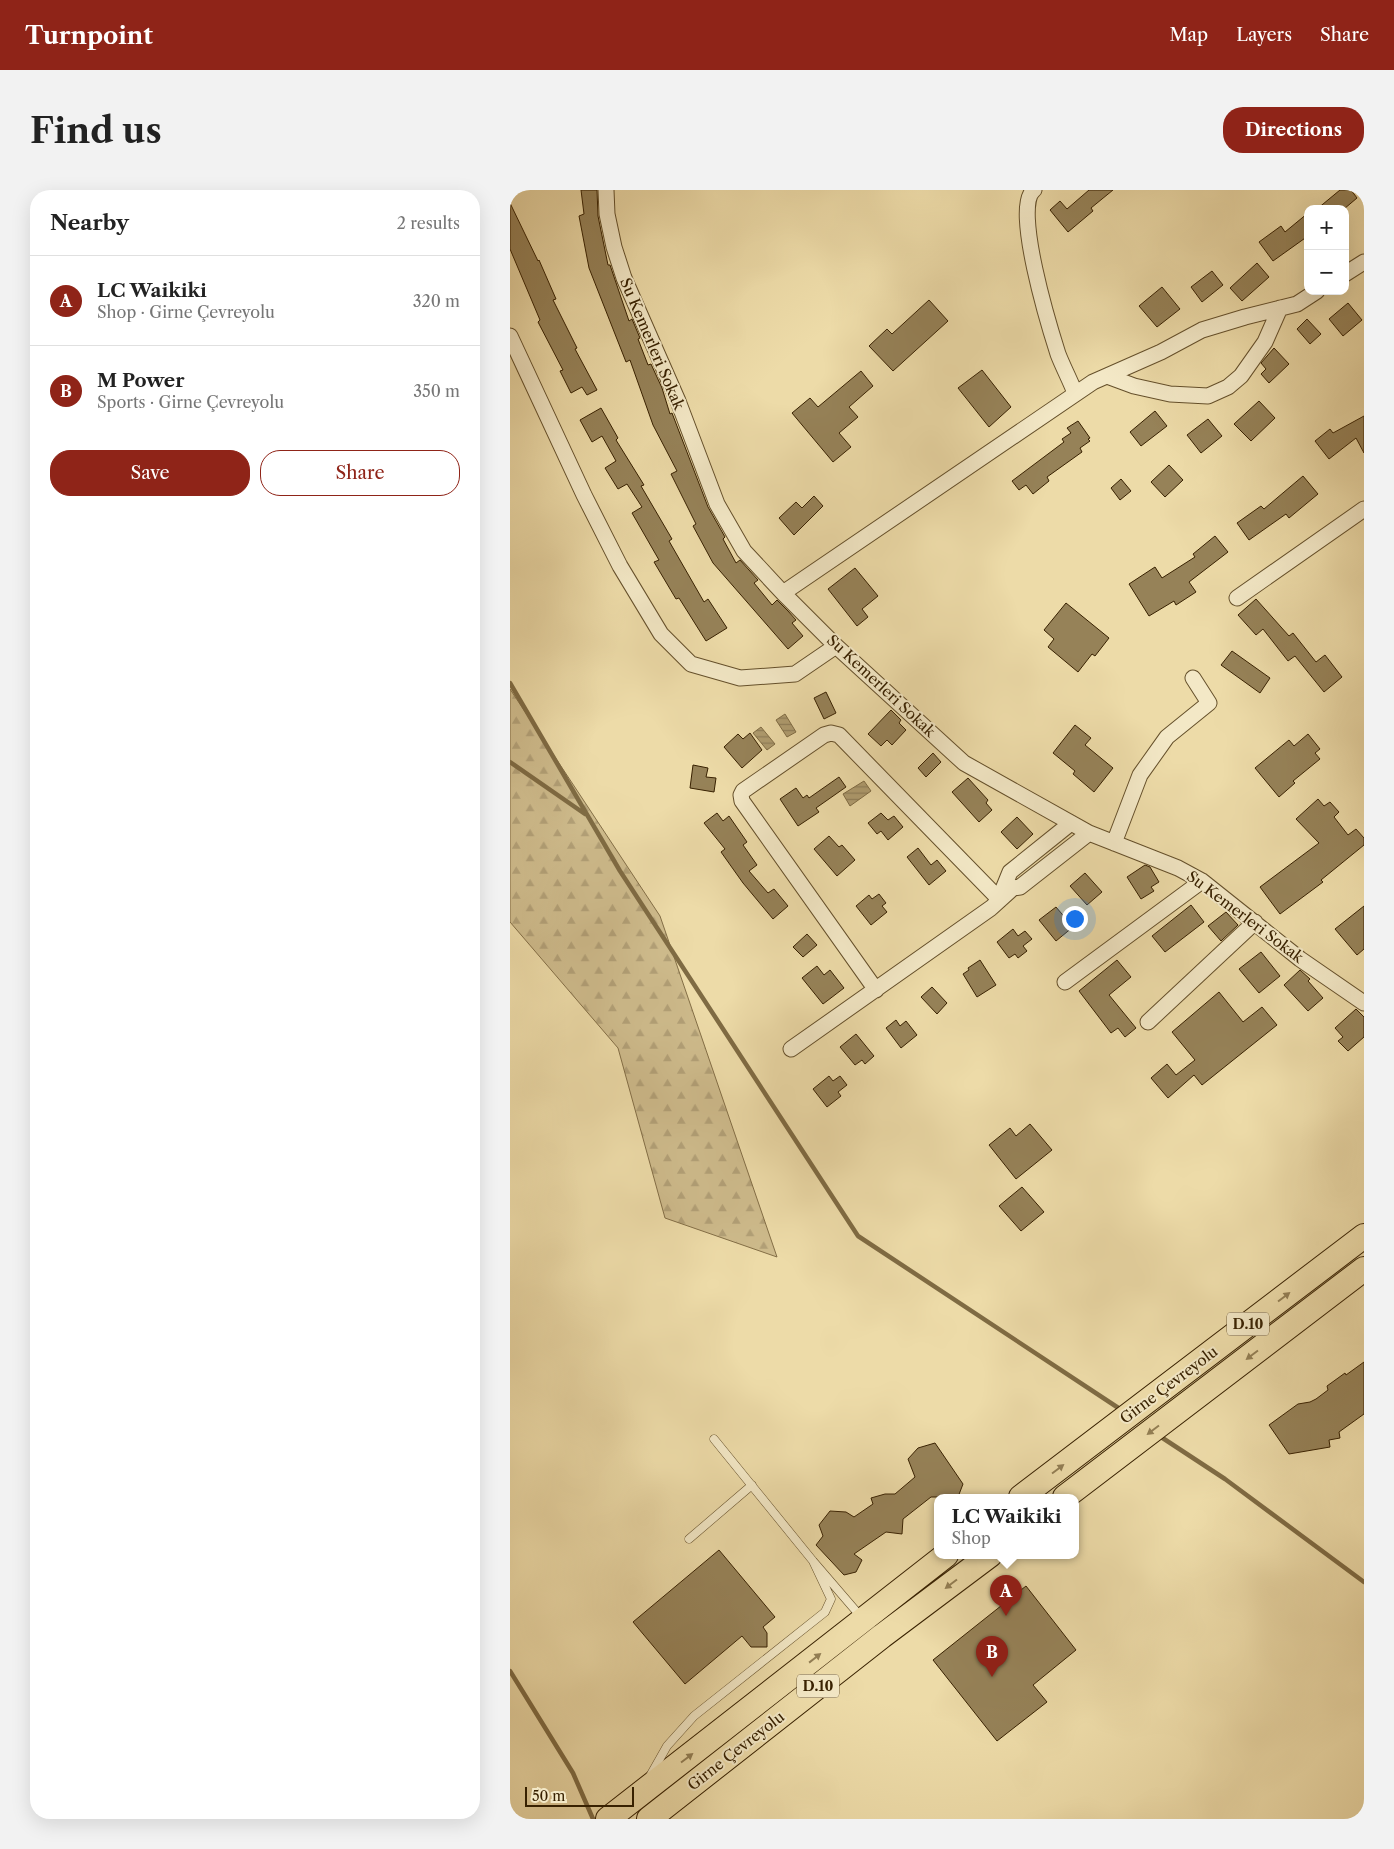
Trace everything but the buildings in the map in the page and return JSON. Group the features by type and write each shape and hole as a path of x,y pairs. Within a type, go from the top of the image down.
{"highway":[{"name":"Girne Çevreyolu","path":"1025,1494 1364,1236"},
{"name":"Girne Çevreyolu","path":"1069,1494 1364,1269"},
{"name":"Girne Çevreyolu","path":"615,1814 941,1559"},
{"name":"Girne Çevreyolu","path":"649,1819 882,1636 985,1559"}],"street":[{"name":"Su Kemerleri Sokak","path":"606,190 607,214 614,247 624,278 678,401 717,504 744,551 783,594 836,646 964,763 1089,833 1178,868 1202,881 1300,959 1364,1003"},
{"path":"1034,190 1030,193 1027,205 1032,258 1059,355 1075,393"},
{"path":"1349,271 1364,262"},
{"path":"783,594 1093,382 1161,352 1202,330 1297,304 1312,295"},
{"path":"1107,376 1134,386 1170,394 1208,396 1228,387 1241,376 1265,342 1280,308"},
{"path":"510,336 584,495 620,566 661,634 691,664 740,678 795,674 836,646"},
{"path":"1237,598 1364,509"},
{"path":"1114,843 1140,775 1166,737 1209,703 1193,678"},
{"path":"876,990 742,801 741,795 743,791 824,735 831,733 839,735 999,899"},
{"path":"999,899 1010,872 1071,823"},
{"path":"791,1049 991,908 1012,888 1020,887 1089,833"},
{"path":"1065,982 1202,881"},
{"path":"1148,1022 1255,922"}],"lane":[{"path":"714,1439 813,1561 864,1620"},
{"path":"689,1539 752,1485"},
{"path":"640,1793 667,1746 694,1716 825,1612 830,1599 813,1561"}],"green space":[{"path":"510,689 660,916 777,1257 665,1218 618,1048 510,922"}],"shaded area":[{"path":"785,714 796,732 787,737 776,720"},
{"path":"761,727 775,744 767,750 753,733"},
{"path":"864,781 871,791 850,806 843,794"}],"waterway":[{"path":"510,683 620,871 858,1236 1123,1411"},
{"path":"510,762 585,814"},
{"path":"1158,1435 1225,1479 1364,1582"},
{"path":"510,1671 573,1773 593,1819"}],"place":[{"name":"LC Waikiki","path":"1006,1616"},
{"name":"M Power","path":"992,1677"}]}
